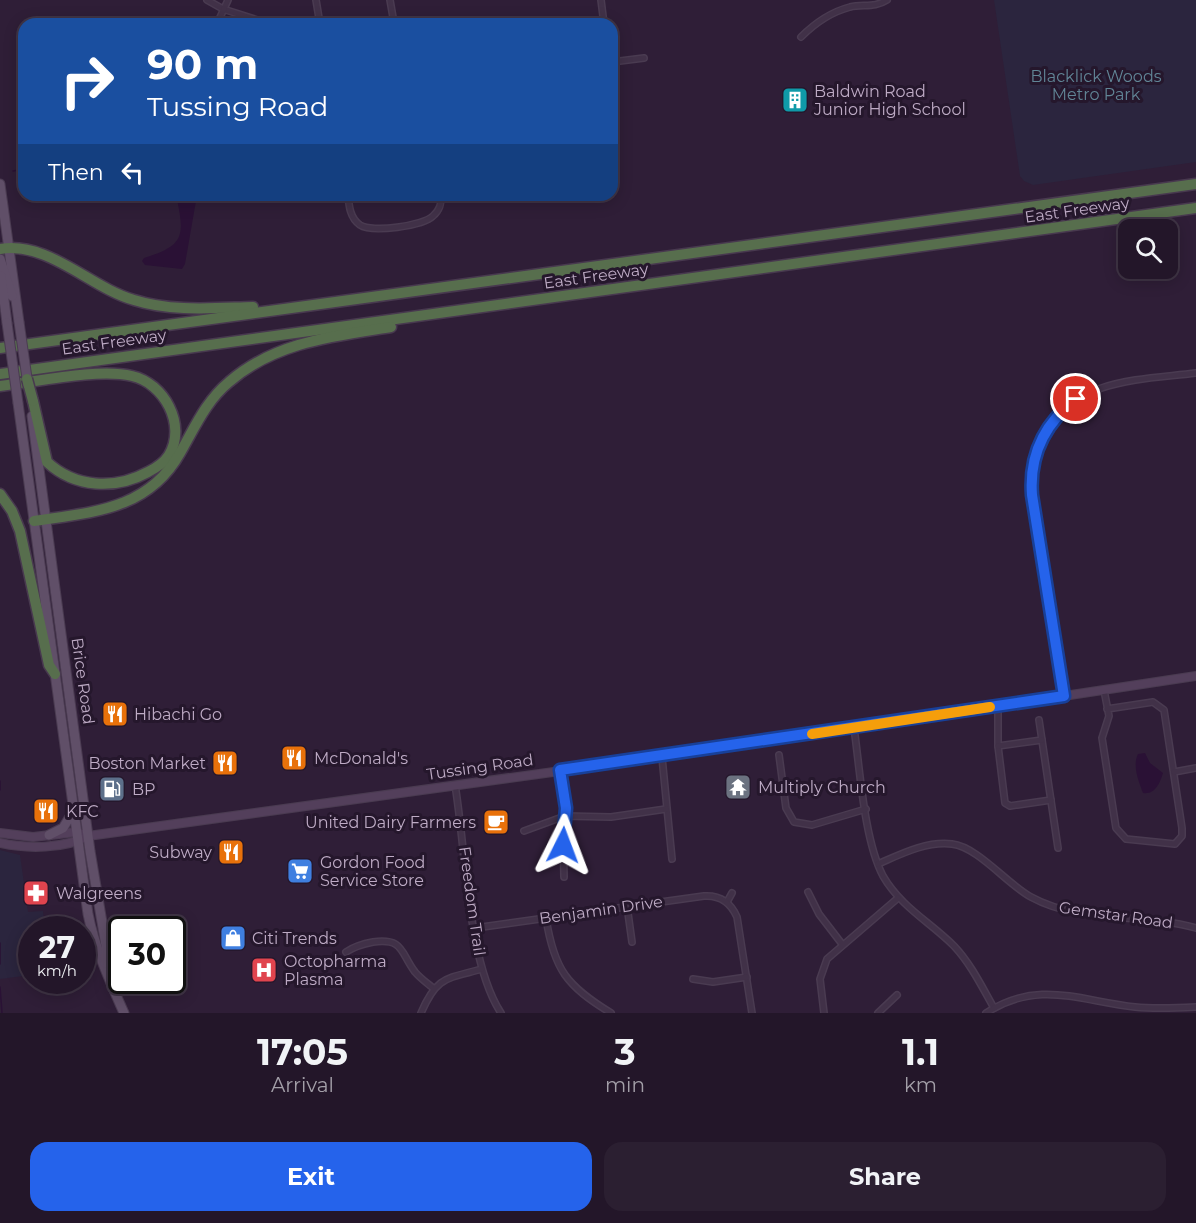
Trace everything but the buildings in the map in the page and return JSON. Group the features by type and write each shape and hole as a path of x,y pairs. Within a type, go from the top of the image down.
{"highway":[{"name":"East Freeway","path":"0,348 1196,184"},
{"name":"East Freeway","path":"0,374 1196,208"},
{"path":"5,248 25,248 43,254 113,292 158,305 182,308 295,307"},
{"path":"34,521 116,506 146,492 170,468 202,411 214,396 243,371 280,351 326,338 581,294"},
{"path":"0,386 110,374 142,379 154,385 168,404 174,421 175,436 170,454 154,469 124,482 99,485 76,480 55,470 46,462 32,402 27,379"},
{"path":"0,494 12,511 20,531 49,665 55,674"}],"main road":[{"path":"0,184 5,248 27,379"},
{"path":"0,259 19,321"},
{"name":"Brice Road","path":"0,270 92,933 96,950 105,963 124,1013"},
{"name":"Brice Road","path":"27,470 32,402"},
{"name":"Brice Road","path":"32,402 88,836 106,946 105,963"},
{"name":"Tussing Road","path":"88,836 662,757 1196,676"},
{"path":"49,836 63,828 74,810"},
{"path":"1,838 28,847 77,836"},
{"path":"1,838 88,836"}],"street":[{"path":"207,0 223,9 251,18"},
{"path":"219,18 228,0"},
{"path":"316,0 319,18"},
{"path":"390,0 393,18"},
{"path":"601,0 603,18"},
{"path":"801,37 832,14 849,7 876,5 887,0"},
{"path":"618,61 644,58"},
{"path":"350,201 355,220 364,227 375,229 427,221 438,210 440,201"},
{"path":"1064,696 1032,495 1031,471 1036,452 1058,415 1090,391 1109,385 1196,372"},
{"path":"1104,690 1108,716 1102,738 1120,835 1126,839 1167,844 1180,840 1182,828 1164,710 1154,702 1107,709"},
{"path":"998,706 998,746 1006,804 1051,800"},
{"path":"1039,720 1058,848"},
{"path":"854,728 866,809 878,864 898,898 965,959 994,1008"},
{"path":"998,746 1042,740"},
{"path":"778,755 786,808 794,822 812,825 866,809"},
{"path":"662,757 672,859"},
{"path":"1174,772 1196,768"},
{"path":"560,770 565,816 564,877"},
{"name":"Freedom Trail","path":"455,785 482,969 489,990 501,1013"},
{"path":"524,831 565,816 611,817 666,809"},
{"name":"Gemstar Road","path":"878,864 912,849 944,843 956,844 968,849 1026,894 1055,907 1196,928"},
{"path":"808,892 819,914 842,944"},
{"path":"732,893 727,902 737,917 752,1013"},
{"name":"Benjamin Drive","path":"475,928 704,896 716,897 727,902"},
{"path":"824,1013 821,972 831,953 898,898"},
{"path":"627,906 632,942"},
{"path":"546,918 554,956 566,978 587,998 611,1013"},
{"path":"396,944 401,937"},
{"path":"346,952 365,943 386,941 396,944 403,951 413,970 433,988"},
{"path":"421,1013 433,988 447,979 482,969"},
{"path":"693,979 713,982 747,977"},
{"path":"986,1013 1016,999 1044,993 1072,995 1137,1007 1196,1007"},
{"path":"878,1013 897,995"}],"green space":[{"name":"Blacklick Woods Metro Park","path":"994,0 1196,0 1196,162 1033,185 1024,181 1020,176"},
{"path":"0,850 20,855 28,912 43,911 44,916 18,916 18,977 0,979"}],"shaded area":[{"path":"177,201 196,201 185,264 182,269 145,265 142,261 144,258 175,243 181,230"},
{"path":"1145,753 1150,763 1163,773 1156,788 1151,792 1143,793 1138,779 1136,759 1138,754"}],"waterway":[{"path":"13,171 18,170"},
{"path":"0,781 0,790"},
{"path":"0,943 0,964"},
{"path":"0,987 2,1013"}],"slow traffic":[{"path":"812,734 990,707"}],"place":[{"name":"Baldwin Road Junior High School","path":"795,100"},
{"name":"Hibachi Go","path":"115,714"},
{"name":"McDonald's","path":"294,758"},
{"name":"Boston Market","path":"225,763"},
{"name":"Multiply Church","path":"738,787"},
{"name":"BP","path":"112,789"},
{"name":"KFC","path":"46,811"},
{"name":"United Dairy Farmers","path":"496,822"},
{"name":"Subway","path":"231,852"},
{"name":"Gordon Food Service Store","path":"300,871"},
{"name":"Walgreens","path":"36,893"},
{"name":"Citi Trends","path":"233,938"},
{"name":"Octopharma Plasma","path":"264,970"}],"route":[{"path":"563,845 566,808 560,770 698,752 1064,696 1032,495 1031,471 1036,452 1051,423 1076,399"}]}
